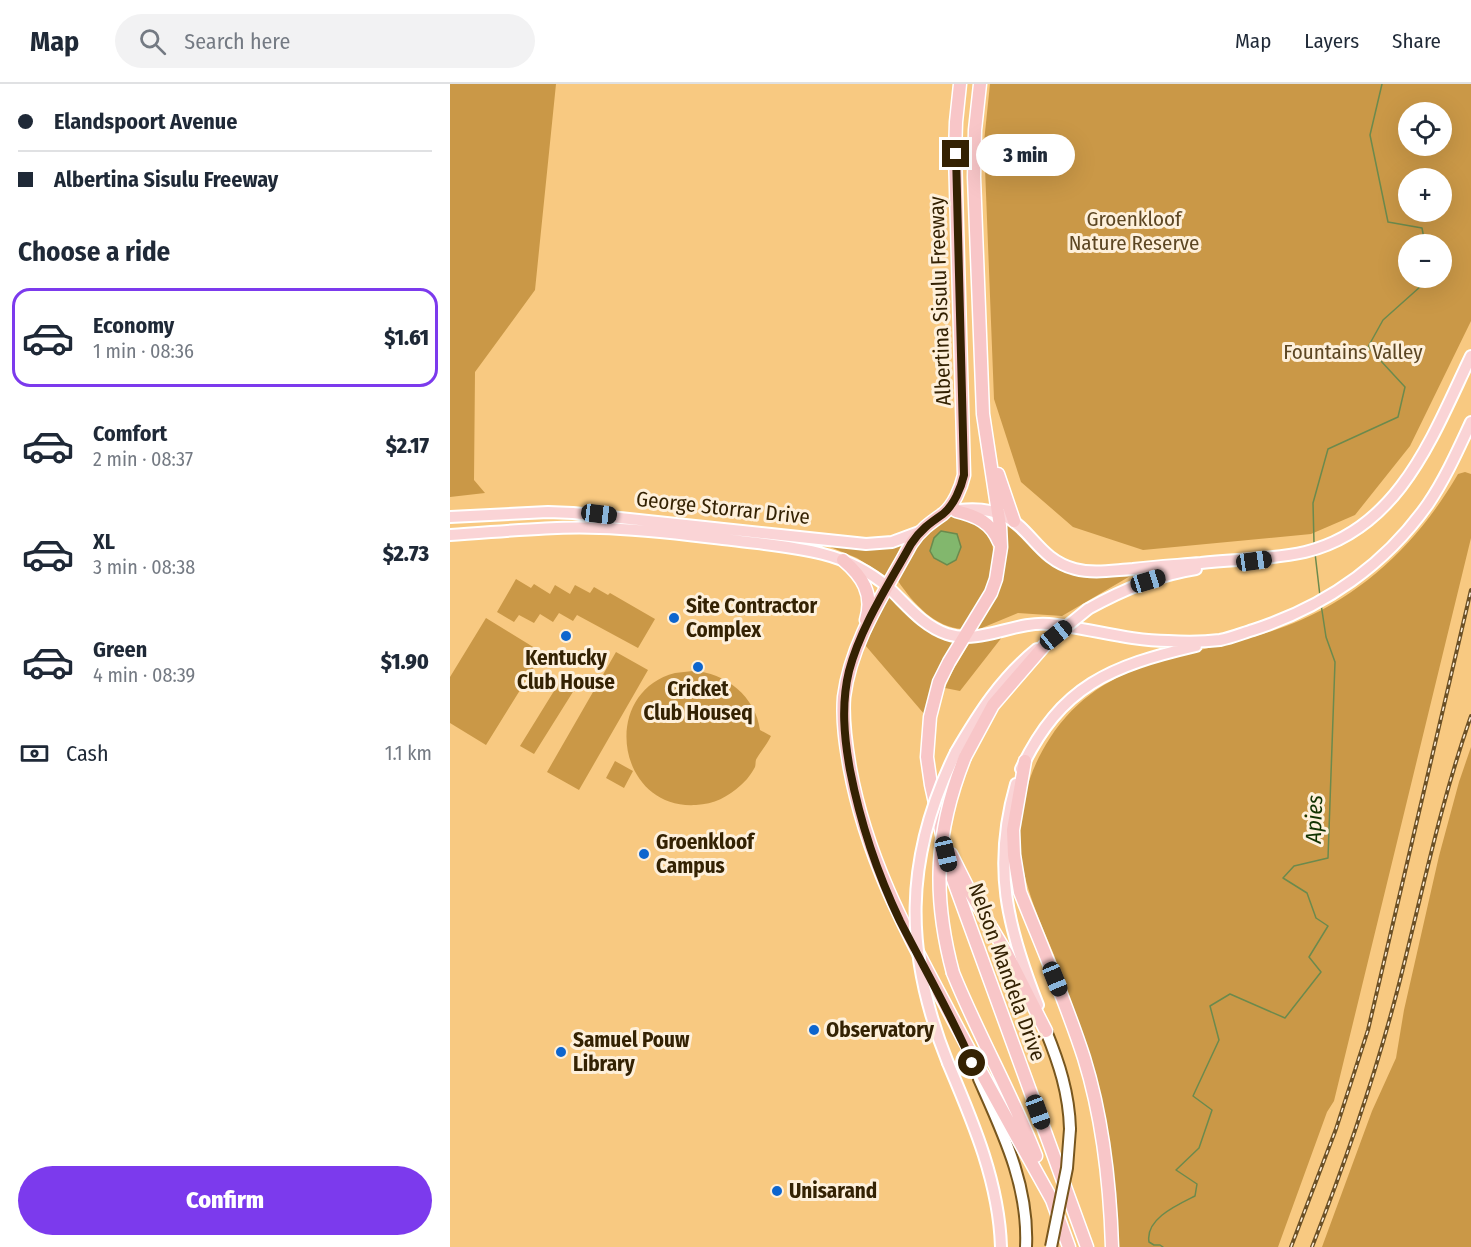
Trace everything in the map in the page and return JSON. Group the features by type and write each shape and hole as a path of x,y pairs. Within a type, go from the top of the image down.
{"highway":[{"name":"Albertina Sisulu Freeway","path":"951,512 961,485 964,466 956,154 956,122 960,84"},
{"name":"Albertina Sisulu Freeway","path":"980,84 975,129 974,177 983,414 1001,547"},
{"path":"987,451 1014,521"},
{"path":"862,635 919,532 951,512 973,515 986,523 997,537 1001,547 996,579 991,593 963,638"},
{"path":"843,560 862,579 868,593 868,614 852,661 844,698 845,736 853,786 870,847 899,919 1052,1200"},
{"path":"1053,637 993,705 961,754 940,850 940,906 945,943 953,974 1034,1152 1069,1247"},
{"name":"Nelson Mandela Drive","path":"963,638 939,682 930,717 927,757 937,819 957,893 1087,1247"},
{"path":"1025,761 1013,830 1016,874 1020,892 1068,1011 1087,1070 1105,1153 1112,1247"},
{"path":"937,819 970,892 1006,952 1046,1031"}],"main road":[{"path":"1053,637 1088,609 1148,581 1234,562 1293,555 1326,546 1369,521 1385,507 1407,481 1429,443 1471,356"},
{"path":"1051,1247 1066,1168 1070,1129 1069,1107 1064,1080 1013,936 1005,888 1006,830 1014,791 1025,761 1053,717 1093,681 1143,660 1269,625 1296,614 1333,594 1380,558 1410,527 1441,482 1471,422"},
{"path":"951,512 978,509 998,513 1014,521 1062,564 1090,572 1217,561 1234,562"},
{"name":"George Storrar Drive","path":"450,517 537,512 573,513 866,544 892,542 919,532"},
{"name":"George Storrar Drive","path":"450,535 586,528 623,529 783,547 810,551 843,560 868,573 887,587"},
{"path":"887,587 933,628 963,638 979,637 1008,628 1034,624 1150,641 1223,639"},
{"path":"961,754 942,780 928,821 919,864 915,898 920,970 936,1032 993,1186 999,1212 1001,1247"},
{"path":"955,1025 1006,1138 1016,1166 1025,1210 1026,1247"}],"green space":[{"path":"450,84 556,84 535,290 475,372 474,480 485,493 450,497"},
{"name":"Groenkloof Nature Reserve","path":"990,84 1471,84 1471,321 1410,446 1355,515 1311,534 1143,550 1073,527 1021,482 994,399 984,142"},
{"path":"1465,472 1471,474 1471,538 1334,1101 1327,1112 1278,1247 1119,1247 1112,1166 1082,1038 1064,980 1031,897 1023,868 1020,836 1022,810 1024,797 1037,761 1050,738 1075,708 1102,686 1132,671 1164,660 1267,633 1301,620 1349,594 1391,560 1427,520 1458,474"},
{"path":"957,513 977,520 985,527 990,535 993,553 992,571 987,588 963,629 953,628 934,619 918,606 898,581 906,560 934,522"},
{"path":"1004,516 1053,563 1131,571 1132,575 1062,616 1018,613 977,630 1001,575 1006,549"},
{"path":"903,541 887,577 857,558 823,544 872,548"},
{"path":"516,579 531,588 534,584 550,594 555,585 570,594 575,585 590,593 594,587 608,595 610,593 655,619 638,648 577,615 573,621 559,613 553,622 540,614 534,623 519,615 514,622 497,612"},
{"path":"891,592 957,639 925,715 865,645"},
{"path":"486,618 543,653 486,745 450,723 450,677"},
{"path":"1006,632 960,691 945,688 971,640"},
{"path":"616,652 648,670 579,790 547,772"},
{"path":"693,671 716,676 737,688 752,707 760,730 771,736 756,759 754,769 743,783 720,799 696,805 669,802 649,789 635,771 627,748 627,725 635,703 651,685 675,673"},
{"path":"562,678 576,687 534,754 520,746"},
{"path":"1471,747 1471,1247 1322,1247 1372,1111 1396,1058 1404,1010 1439,856"},
{"path":"615,761 633,771 624,788 606,778"}],"shaded area":[{"path":"941,531 957,534 961,547 956,560 947,565 934,558 930,551 934,538"}],"waterway":[{"name":"Apies","path":"1382,84 1370,135 1388,222 1422,228 1423,234"},
{"name":"Apies","path":"1314,543 1313,503 1328,449 1398,417 1405,387 1368,347 1383,320 1419,288"},
{"name":"Apies","path":"1315,553 1320,596"},
{"name":"Apies","path":"1163,1247 1149,1242 1149,1234 1152,1226 1164,1214 1195,1196 1197,1184 1176,1170 1199,1148 1212,1110 1193,1096 1219,1040 1210,1006 1230,994 1285,1018 1321,972 1309,957 1328,926 1316,918 1307,893 1283,878 1294,866 1328,858 1335,662 1326,637 1321,604"}],"railway":[{"path":"1291,1247 1336,1129 1368,1030 1471,590"},
{"path":"1312,1247 1337,1182 1380,1051 1441,816 1471,716"}],"place":[{"name":"Site Contractor Complex","path":"674,618"},
{"name":"Kentucky Club House","path":"566,636"},
{"name":"Cricket Club Houseq","path":"698,667"},
{"name":"Groenkloof Campus","path":"644,854"},
{"name":"Observatory","path":"814,1030"},
{"name":"Samuel Pouw Library","path":"561,1052"},
{"name":"Unisarand","path":"777,1191"}],"route":[{"path":"956,154 964,475 958,493 945,512 919,532 911,544 862,635 849,673 844,698 844,714 846,746 853,786 870,847 899,919 955,1025 972,1063"}],"park label":[{"name":"Fountains Valley","path":"1353,352"}]}
